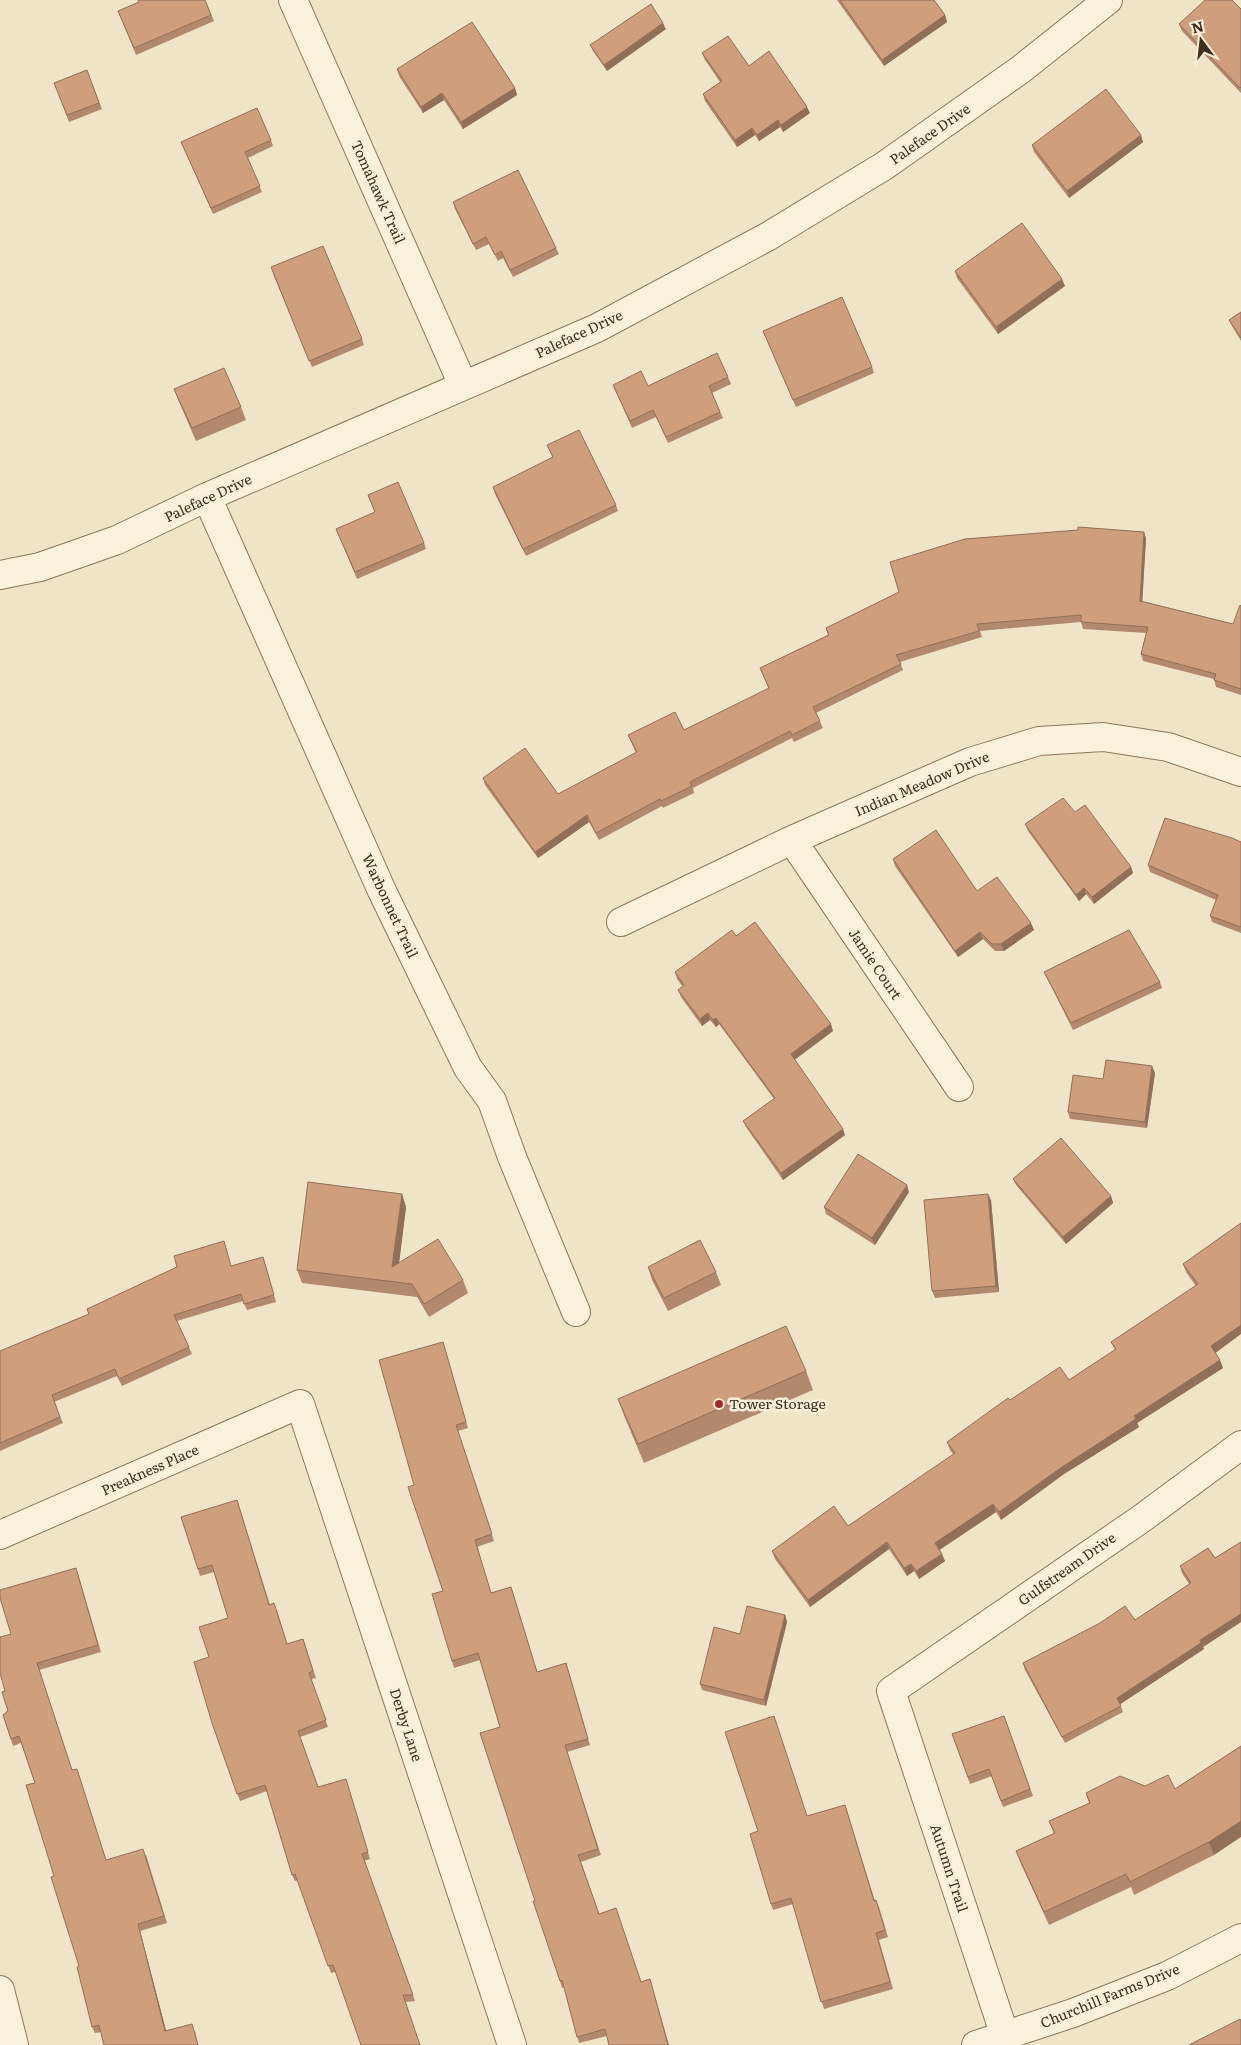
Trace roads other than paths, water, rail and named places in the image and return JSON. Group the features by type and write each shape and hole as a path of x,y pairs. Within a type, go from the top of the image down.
{"street":[{"name":"Tomahawk Trail","path":"293,0 463,385"},
{"name":"Paleface Drive","path":"0,575 40,567 117,540 207,497 597,328 767,238 884,166 1020,70 1108,0"},
{"name":"Warbonnet Trail","path":"207,497 382,891 468,1068 492,1101 512,1157 576,1312"},
{"name":"Indian Meadow Drive","path":"621,922 792,840 970,762 1039,741 1103,737 1168,747 1241,772"},
{"name":"Jamie Court","path":"792,840 958,1087"},
{"name":"Preakness Place","path":"0,1535 300,1404"},
{"name":"Derby Lane","path":"300,1404 512,2045"},
{"name":"Gulfstream Drive","path":"891,1691 1141,1519 1241,1445"},
{"name":"Autumn Trail","path":"891,1691 1006,2041"},
{"name":"Churchill Farms Drive","path":"976,2045 1006,2041 1167,1976 1241,1938"},
{"path":"0,1990 14,2045"}],"place":[{"name":"Tower Storage","path":"719,1404"}]}
